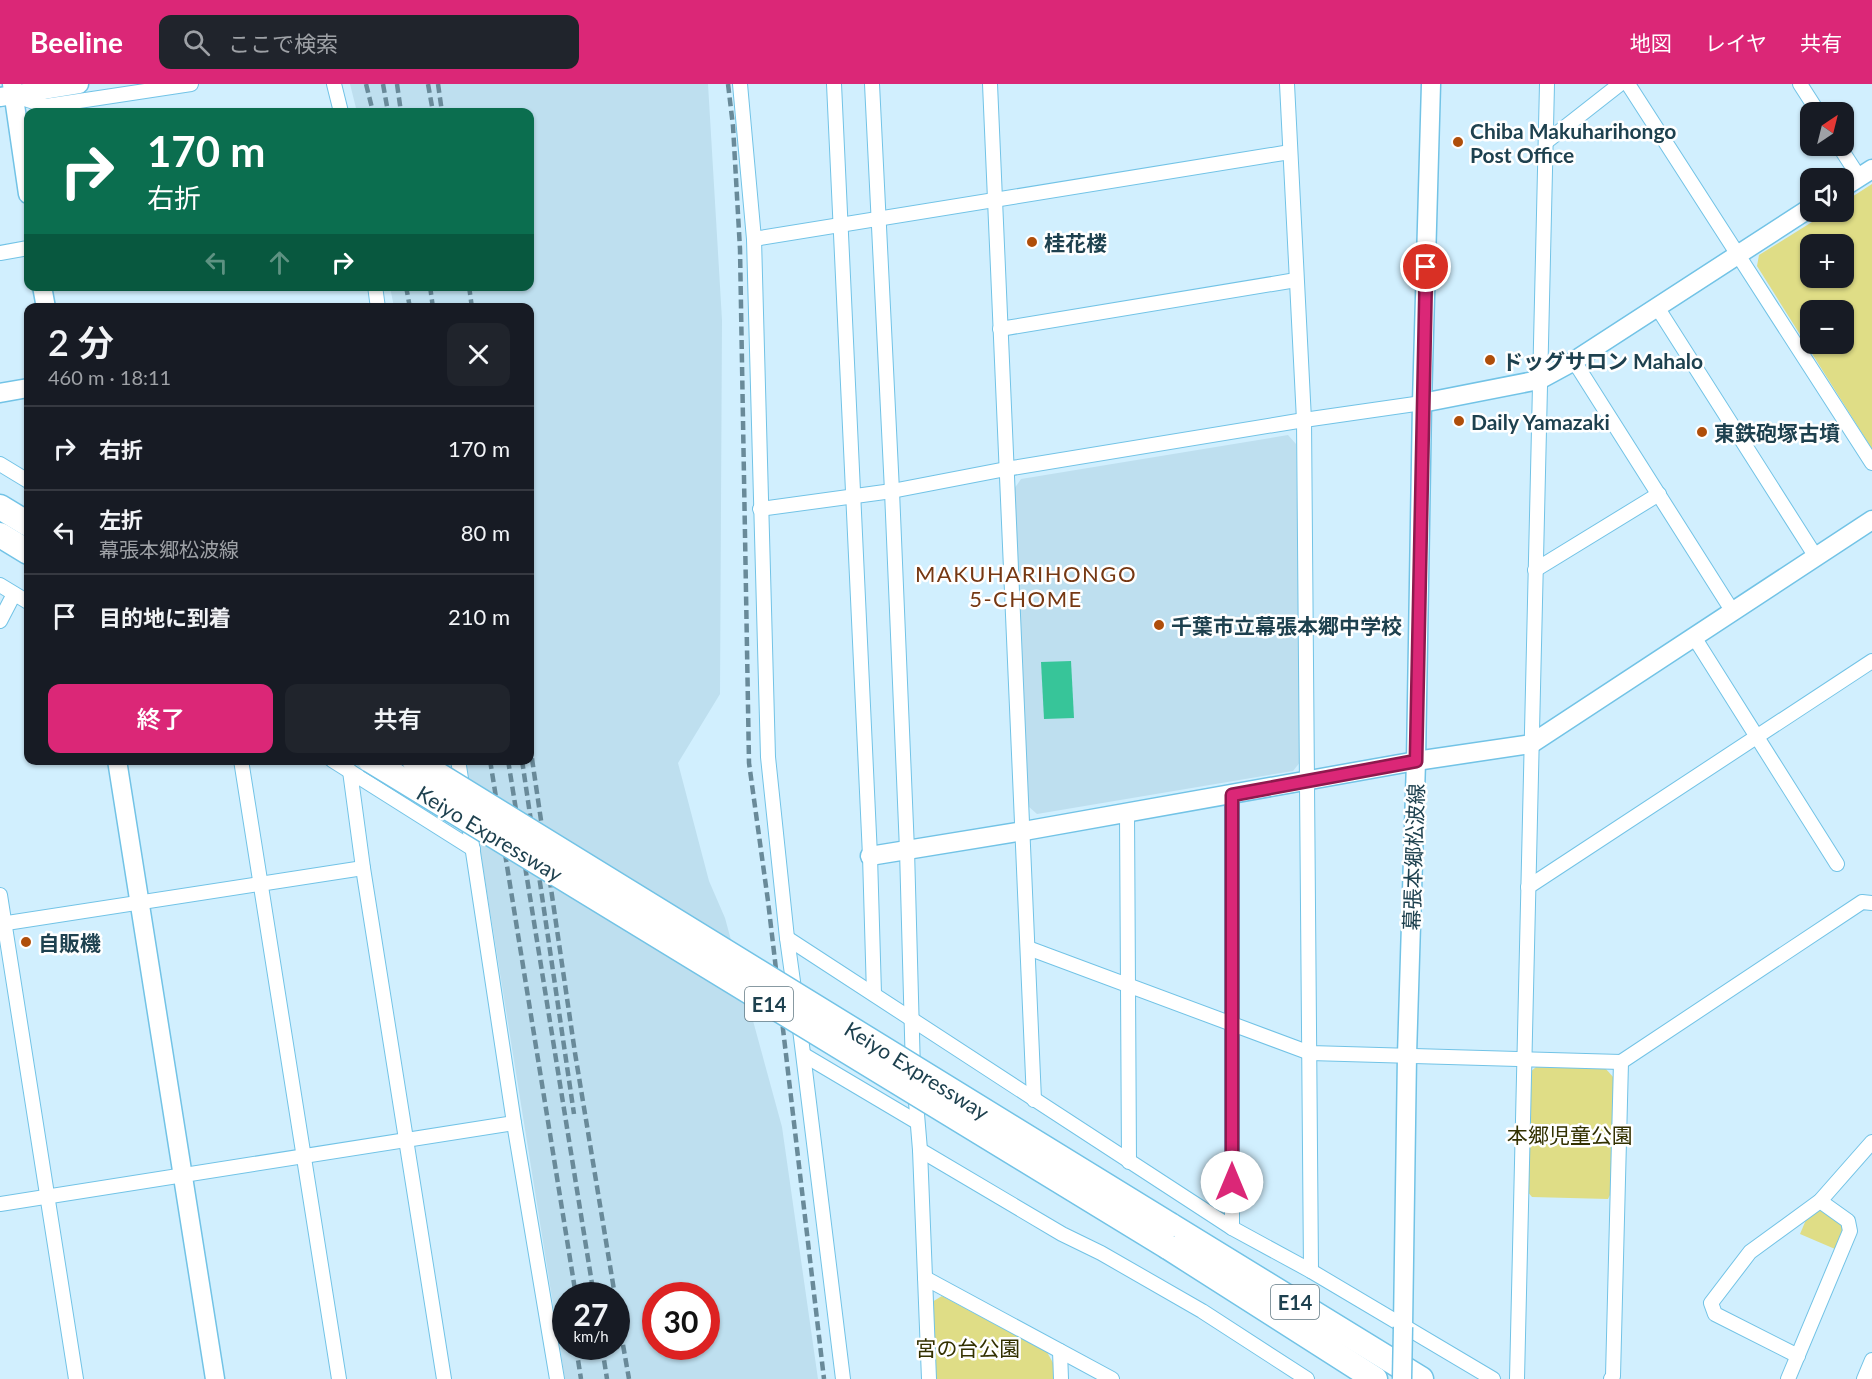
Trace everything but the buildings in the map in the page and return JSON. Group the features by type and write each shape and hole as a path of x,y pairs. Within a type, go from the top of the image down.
{"highway":[{"path":"0,507 24,522"},
{"path":"0,535 24,550"},
{"name":"Keiyo Expressway","path":"422,765 1169,1236 1376,1379"},
{"name":"Keiyo Expressway","path":"360,766 1169,1236 1421,1379"}],"street":[{"path":"8,92 46,106 191,84"},
{"path":"334,84 340,108"},
{"path":"740,84 754,239 768,758 787,938 804,1055 843,1379"},
{"path":"834,84 870,856 874,994"},
{"path":"872,84 907,850 911,1019 920,1150 929,1379"},
{"path":"990,84 1034,1100"},
{"path":"1287,84 1304,420 1311,1271"},
{"name":"幕張本郷松波線","path":"1402,1379 1407,1055 1431,84"},
{"path":"1517,1379 1547,84"},
{"path":"1546,142 1620,84"},
{"path":"1628,84 1872,463"},
{"path":"1800,84 1812,102"},
{"path":"8,92 71,85"},
{"path":"8,92 24,174"},
{"path":"754,239 1290,152"},
{"path":"1849,156 1866,173"},
{"path":"760,509 892,491 1006,469 1304,420 1422,404 1539,380 1574,361 1800,214"},
{"path":"0,253 24,249"},
{"path":"1000,329 1296,280"},
{"path":"1657,307 1816,557"},
{"path":"1574,361 1733,612"},
{"path":"0,393 24,389"},
{"path":"0,464 24,479"},
{"path":"1535,570 1659,494"},
{"path":"870,856 1308,782 1416,761 1531,744 1872,520"},
{"path":"0,585 24,600"},
{"path":"0,621 14,594"},
{"path":"1694,637 1837,864"},
{"path":"1528,887 1872,661"},
{"path":"118,765 215,1379"},
{"path":"242,765 339,1379"},
{"path":"455,765 473,849 514,1123 556,1379"},
{"path":"360,766 473,849"},
{"path":"360,766 363,868 444,1379"},
{"path":"1232,795 1232,1228"},
{"path":"1127,812 1129,1162"},
{"path":"2,924 363,868"},
{"path":"0,895 2,924 76,1379"},
{"path":"1028,948 1310,1053 1621,1062 1862,902 1872,903"},
{"path":"787,938 1232,1228 1311,1271 1493,1379"},
{"path":"804,1055 917,1122"},
{"path":"1611,1379 1614,1364 1621,1062"},
{"path":"0,1204 514,1123"},
{"path":"1798,1356 1715,1314 1711,1304 1750,1252 1820,1201 1872,1142"},
{"path":"920,1150 1062,1234 1101,1252 1202,1311 1289,1373 1307,1379"},
{"path":"1788,1379 1850,1231 1848,1221 1820,1201"},
{"path":"925,1278 1112,1379"},
{"path":"1060,1351 1061,1379"},
{"path":"1864,1379 1872,1359"}],"shaded area":[{"path":"350,84 708,84 722,320 720,694 678,763 709,881 725,918 782,1127 818,1379 565,1379 562,1360 630,1360 630,1282 552,1282 552,1298 467,765 534,765 534,303 393,303 391,291 534,291 534,108 356,108"},
{"name":"千葉市立幕張本郷中学校","path":"1288,435 1296,444 1301,761 1293,771 1037,814 1028,806 1014,489 1021,479"},
{"path":"1071,661 1074,718 1044,719 1041,662"}],"green space":[{"path":"1872,184 1872,449 1812,354 1854,354 1854,300 1800,300 1800,334 1757,266 1759,255 1812,222 1854,222 1854,196"},
{"name":"本郷児童公園","path":"1536,1067 1605,1068 1614,1078 1612,1191 1608,1199 1532,1197 1527,1191 1528,1074"},
{"path":"1811,1208 1823,1209 1842,1224 1842,1231 1835,1249 1800,1234"},
{"name":"宮の台公園","path":"942,1296 1047,1352 1053,1363 1054,1379 935,1379 932,1302"}],"railway":[{"path":"366,84 372,108"},
{"path":"383,84 387,108"},
{"path":"397,84 400,108"},
{"path":"428,84 432,108"},
{"path":"438,84 441,108"},
{"path":"728,84 733,126 740,249 749,763 768,901 824,1379"},
{"path":"407,291 409,303"},
{"path":"431,291 432,303"},
{"path":"470,291 471,303"},
{"path":"491,765 574,1282"},
{"path":"509,765 592,1282"},
{"path":"523,765 574,1114"},
{"path":"533,765 575,1053 613,1282"},
{"path":"578,1360 581,1379"},
{"path":"604,1360 607,1379"},
{"path":"626,1360 629,1379"}],"place":[{"name":"Chiba Makuharihongo Post Office","path":"1458,142"},
{"name":"桂花楼","path":"1032,242"},
{"name":"ドッグサロン Mahalo","path":"1490,360"},
{"name":"Daily Yamazaki","path":"1459,421"},
{"name":"東鉄砲塚古墳","path":"1702,432"},
{"name":"千葉市立幕張本郷中学校","path":"1159,625"},
{"name":"自販機","path":"26,942"}],"district":[{"name":"MAKUHARIHONGO 5-CHOME","path":"1026,586"}],"route":[{"path":"1232,1182 1232,795 1416,761 1426,267"}]}
